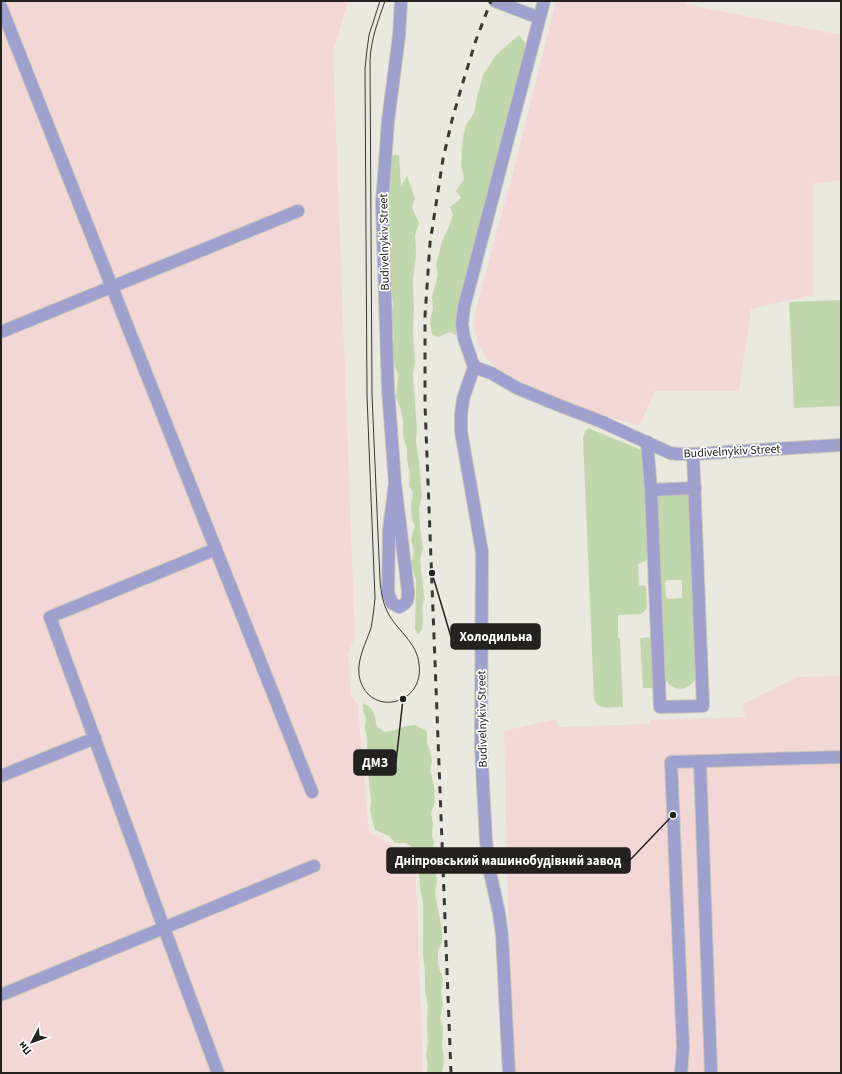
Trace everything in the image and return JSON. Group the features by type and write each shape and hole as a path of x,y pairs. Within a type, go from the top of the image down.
{"street":[{"name":"Budivelnykiv Street","path":"395,483 390,530 388,593 392,603 399,607 408,600 408,591 395,483 388,390 382,204 388,121 399,36 401,1"},
{"path":"495,1 539,18"},
{"path":"474,367 464,338 462,324 464,307 544,1"},
{"path":"1,7 312,792"},
{"path":"1,332 298,211"},
{"name":"Budivelnykiv Street","path":"509,1073 502,935 499,913 489,868 481,755 482,552 461,432 463,399 474,367 491,373 517,388 600,421 670,453 693,454 841,445"},
{"path":"647,442 651,490 660,707 703,706 693,454"},
{"path":"651,490 695,488"},
{"path":"216,549 50,617 218,1073"},
{"path":"1,776 95,738"},
{"path":"681,1073 682,1046 671,762 841,757"},
{"path":"700,762 711,1073"},
{"path":"1,995 314,866"}],"shaded area":[{"path":"1,1 348,1 333,52 355,637 348,653 351,695 358,706 369,832 415,857 423,1073 1,1073"},
{"path":"556,1 686,1 685,4 841,35 841,180 813,184 813,295 751,309 739,391 655,391 639,426 555,400 516,382 487,359 478,344 474,328 476,309 519,150"},
{"path":"841,676 841,1073 515,1073 508,900 504,731 557,719 558,727 650,724 651,720 745,717 743,704 797,677"}],"green space":[{"path":"519,35 528,47 494,178 490,185 483,207 482,224 471,264 467,267 467,279 458,334 455,335 450,332 438,337 432,335 430,321 433,309 432,297 438,275 436,266 442,241 453,215 450,207 461,198 456,191 464,179 461,164 463,137 466,125 474,113 483,75 496,55"},
{"path":"392,155 399,155 401,186 407,176 415,198 412,208 419,223 415,235 416,253 413,281 413,331 415,363 413,375 417,430 416,441 422,496 419,508 423,549 420,559 424,596 422,607 422,630 418,634 415,630 416,580 411,564 414,551 411,539 415,526 412,520 411,505 413,493 409,486 410,473 407,461 407,449 403,436 401,409 396,397 398,374 394,365 392,350 394,336 391,320 393,303 389,272 390,220 387,202"},
{"path":"841,300 841,406 794,408 789,302"},
{"path":"588,428 644,451 649,559 638,564 639,585 646,586 647,609 641,614 618,615 618,638 620,638 623,707 602,707 596,703 594,699 583,437"},
{"path":"689,495 697,676 690,686 680,689 671,686 666,682 663,676 657,496","holes":["667,580 682,580 682,598 668,599 666,596 665,582"]},
{"path":"652,637 654,688 643,688 640,638"},
{"path":"363,703 372,710 377,727 385,732 415,725 427,731 427,744 432,761 430,771 434,785 435,802 431,813 433,824 432,836 434,844 431,854 437,880 435,893 442,930 442,941 438,951 438,965 443,979 441,993 443,1005 440,1018 443,1029 442,1046 444,1059 442,1073 427,1073 428,1067 426,1054 428,1043 428,1006 425,990 423,956 423,903 420,887 418,857 415,849 406,843 395,843 389,836 375,830 370,811 371,802 365,728 366,718 363,711"}],"tram line":[{"path":"380,1 369,35 365,69 367,396 375,598 371,628 359,663 359,675 364,689 372,697 383,702 394,702 404,698 413,690 418,679 419,664 415,650 387,611 380,580 372,395 370,60 373,37 385,1"}],"railway":[{"path":"451,1073 425,405 425,316 430,243 443,159 463,82 476,40 491,1"}],"place":[{"name":"Холодильна","path":"432,573"},
{"name":"ДМЗ","path":"403,699"},
{"name":"Дніпровський машинобудівний завод","path":"673,815"}]}
